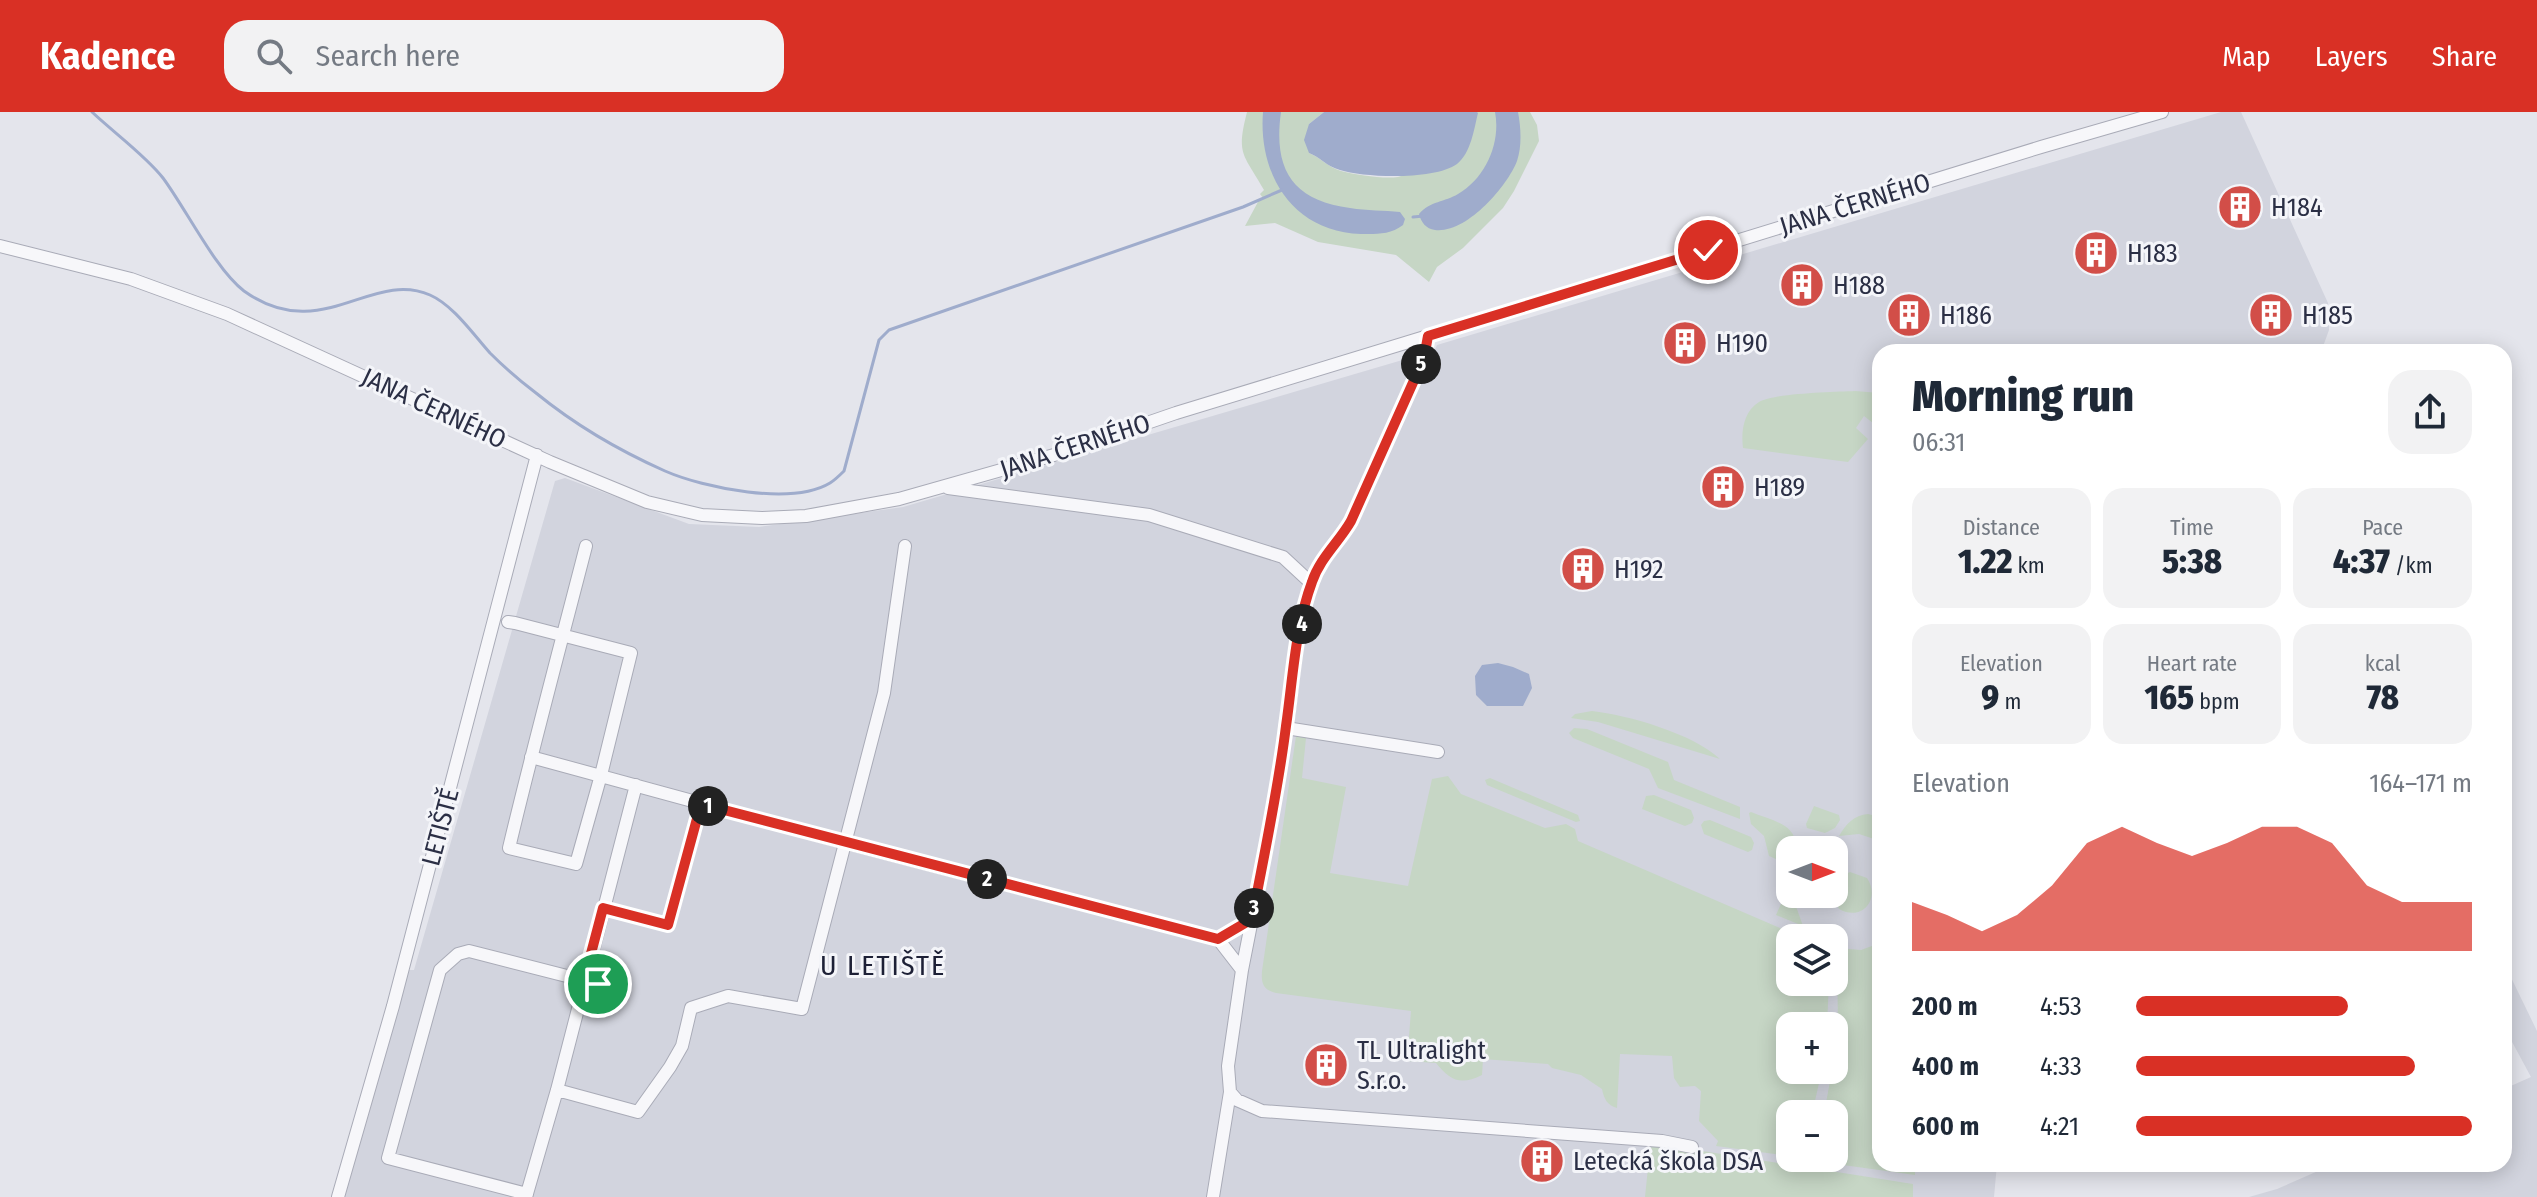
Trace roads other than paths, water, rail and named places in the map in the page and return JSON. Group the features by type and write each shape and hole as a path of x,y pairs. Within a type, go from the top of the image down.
{"street":[{"name":"JANA ČERNÉHO","path":"0,246 131,279 192,300 647,502 702,515 762,518 806,516 869,506 1054,455 1176,413 2162,112"},
{"path":"1213,1197 1230,1092 1228,1066 1242,970 1286,728 1294,655 1311,583 1320,562 1341,540 1351,521 1424,358 1428,336"},
{"name":"LETIŠTĚ","path":"338,1197 393,1006 537,455"},
{"path":"941,487 1149,515 1283,557 1311,583"},
{"path":"508,622 563,636 631,653 576,864 509,848 531,757 563,636 586,546"},
{"path":"557,1090 638,1112 682,1046 691,1008 728,996 802,1009 884,693 905,546"},
{"path":"1286,728 1438,752"},
{"path":"531,757 1218,939 1242,970"},
{"path":"598,984 584,980 469,951 449,960 440,970 388,1158 526,1196 557,1090 584,980 636,785"},
{"path":"603,908 668,925 701,804"},
{"path":"1218,939 1252,919"},
{"path":"1230,1092 1237,1100 1262,1111 1662,1141 1692,1147"}],"water":[{"path":"1263,112 1281,112 1280,150 1291,178 1301,189 1330,204 1400,212 1405,219 1403,225 1377,234 1337,231 1316,223 1299,211 1274,178 1263,135"},
{"path":"1324,112 1478,113 1469,147 1457,164 1433,173 1400,176 1351,173 1309,153 1304,140 1309,124"},
{"path":"1495,112 1518,112 1520,149 1512,172 1495,195 1472,217 1447,229 1429,228 1419,214 1468,187 1484,169 1496,135"},
{"path":"1498,663 1529,674 1532,688 1523,706 1487,706 1476,695 1475,676 1482,665"}],"waterway":[{"path":"92,112 163,178 223,269 244,291 272,306 297,311 321,310 387,291 408,290 430,295 455,313 518,379 598,436 682,477 724,488 771,494 814,490 830,483 844,471 879,340 889,330 1243,207 1282,190"},
{"path":"1413,217 1424,216"}],"place":[{"name":"H184","path":"2240,207"},
{"name":"H183","path":"2096,253"},
{"name":"H188","path":"1802,285"},
{"name":"H186","path":"1909,315"},
{"name":"H185","path":"2271,315"},
{"name":"H190","path":"1685,343"},
{"name":"H189","path":"1723,487"},
{"name":"H192","path":"1583,569"},
{"name":"TL Ultralight S.r.o.","path":"1326,1065"},
{"name":"Letecká škola DSA","path":"1542,1161"}],"district":[{"name":"U LETIŠTĚ","path":"883,965"}]}
